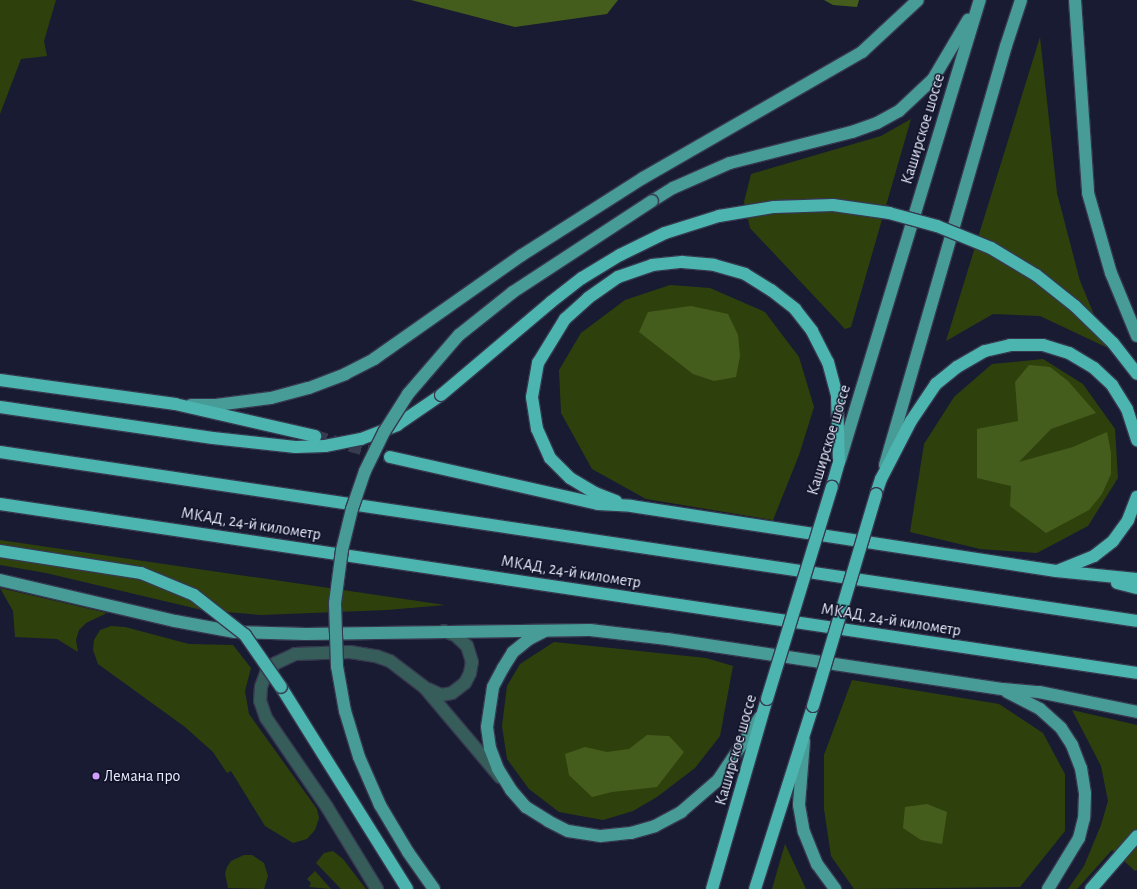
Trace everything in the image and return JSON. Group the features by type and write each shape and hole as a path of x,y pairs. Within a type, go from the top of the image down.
{"highway":[{"path":"0,407 213,438 296,447 325,446 361,439 397,425 441,395 551,302 582,278 620,255 665,233 719,216 774,207 826,205 889,213 937,226 991,248 1036,275 1075,306 1113,344 1137,374"},
{"path":"631,506 595,493 570,478 550,458 537,429 532,397 538,363 565,318 588,298 618,277 652,265 682,262 714,265 745,274 771,290 795,309 812,331 830,369 837,396 839,462"},
{"path":"754,889 813,706 881,480 911,421 936,384 957,367 985,352 1010,345 1043,345 1069,354 1094,368 1112,385 1127,409 1137,440"},
{"path":"0,380 175,404 315,436"},
{"path":"0,452 1137,621"},
{"path":"390,457 598,504 631,506 1056,571 1137,579"},
{"name":"Каширское шоссе","path":"712,889 763,712 839,462"},
{"path":"1056,571 1094,556 1113,540 1128,520 1137,497"},
{"name":"МКАД, 24-й километр","path":"0,504 1137,673"},
{"path":"0,551 140,573 194,595 245,635 281,687 407,889"},
{"path":"1086,575 1137,588"},
{"path":"1091,889 1103,878 1137,836"}],"main road":[{"path":"175,404 216,406 271,398 309,388 345,374 374,359 516,259 643,178 862,52 918,0"},
{"path":"434,889 408,852 380,804 359,757 345,711 337,666 335,603 342,550 352,509 365,471 384,432 408,394 459,334 513,292 673,188 730,163 852,132 877,123 899,111 933,79 979,0"},
{"name":"Каширское шоссе","path":"839,462 979,0"},
{"path":"881,480 1006,46 1021,0"},
{"path":"1075,0 1088,193 1111,273 1137,336"},
{"path":"0,580 175,621 235,632 306,634 550,629 590,630 667,639 1003,689 1040,692 1137,712"},
{"path":"550,629 529,639 514,652 493,687 487,727 490,748 498,769 511,790 526,807 548,822 568,831 601,836 631,833 655,826 681,812 718,780 763,712"},
{"path":"1110,669 1137,676"},
{"path":"1003,689 1040,709 1061,728 1072,744 1081,768 1085,794 1079,838 1048,889"},
{"path":"805,731 799,805 804,832 817,864 835,889"}],"street":[{"path":"377,889 327,807 266,718 260,701 261,687 270,668 288,656 350,652 376,656 390,662 420,683 441,695 457,690 468,678 472,662 467,646 455,635 443,631"},
{"path":"420,683 511,790"}],"green space":[{"path":"0,0 56,0 44,41 47,56 21,59 0,114"},
{"path":"411,0 618,0 607,14 515,27"},
{"path":"824,0 859,0 857,7 833,5"},
{"path":"1040,37 1057,193 1080,281 1108,348 1040,316 993,314 946,341"},
{"path":"911,119 851,327 845,329 750,228 744,202 751,174 881,136"},
{"path":"670,285 710,288 765,312 799,357 814,407 799,455 773,520 646,499 592,469 561,413 559,370 581,333 625,300"},
{"path":"691,306 728,314 738,335 740,356 736,377 714,381 693,374 639,332 648,312"},
{"path":"1043,359 1083,384 1115,429 1118,478 1088,526 1037,553 980,549 910,532 924,444 954,397 992,364"},
{"path":"1029,365 1050,367 1068,381 1096,413 1051,429 1019,462 1073,447 1107,432 1111,453 1111,474 1102,494 1089,510 1046,533 1010,506 1011,486 977,478 977,429 1018,421 1015,382"},
{"path":"0,540 445,605 387,610 261,615 202,610 46,573 0,565"},
{"path":"0,588 107,613 86,623 79,630 76,640 78,652 57,639 15,637 13,611"},
{"path":"111,626 125,627 189,644 233,645 251,668 245,691 249,714 317,809 319,818 315,830 307,839 293,843 265,826 231,771 227,773 213,752 185,727 98,664 93,650 94,640 100,630"},
{"path":"554,642 706,658 733,666 720,736 695,768 657,797 633,811 603,820 559,812 529,789 507,759 502,726 507,686 520,664"},
{"path":"852,680 999,704 1043,733 1065,774 1065,831 1020,887 854,889 831,856 824,809 824,755"},
{"path":"1072,710 1137,725 1137,870 1135,871 1112,850 1077,889 1068,889 1084,866 1101,825 1108,801 1101,766"},
{"path":"647,735 669,736 684,752 657,787 612,792 592,797 569,775 565,754 585,747 607,752 629,749"},
{"path":"927,804 947,812 942,844 921,840 903,828 905,807"},
{"path":"785,844 806,889 772,889"},
{"path":"333,851 343,859 366,889 341,889 316,863 324,853"},
{"path":"244,855 252,855 264,863 268,876 264,889 228,888 225,874 227,867 231,861"},
{"path":"315,871 331,889 309,887 311,883 307,879"}],"tunnel":[{"path":"315,436 390,457"}],"place":[{"name":"Лемана про","path":"96,776"}]}
